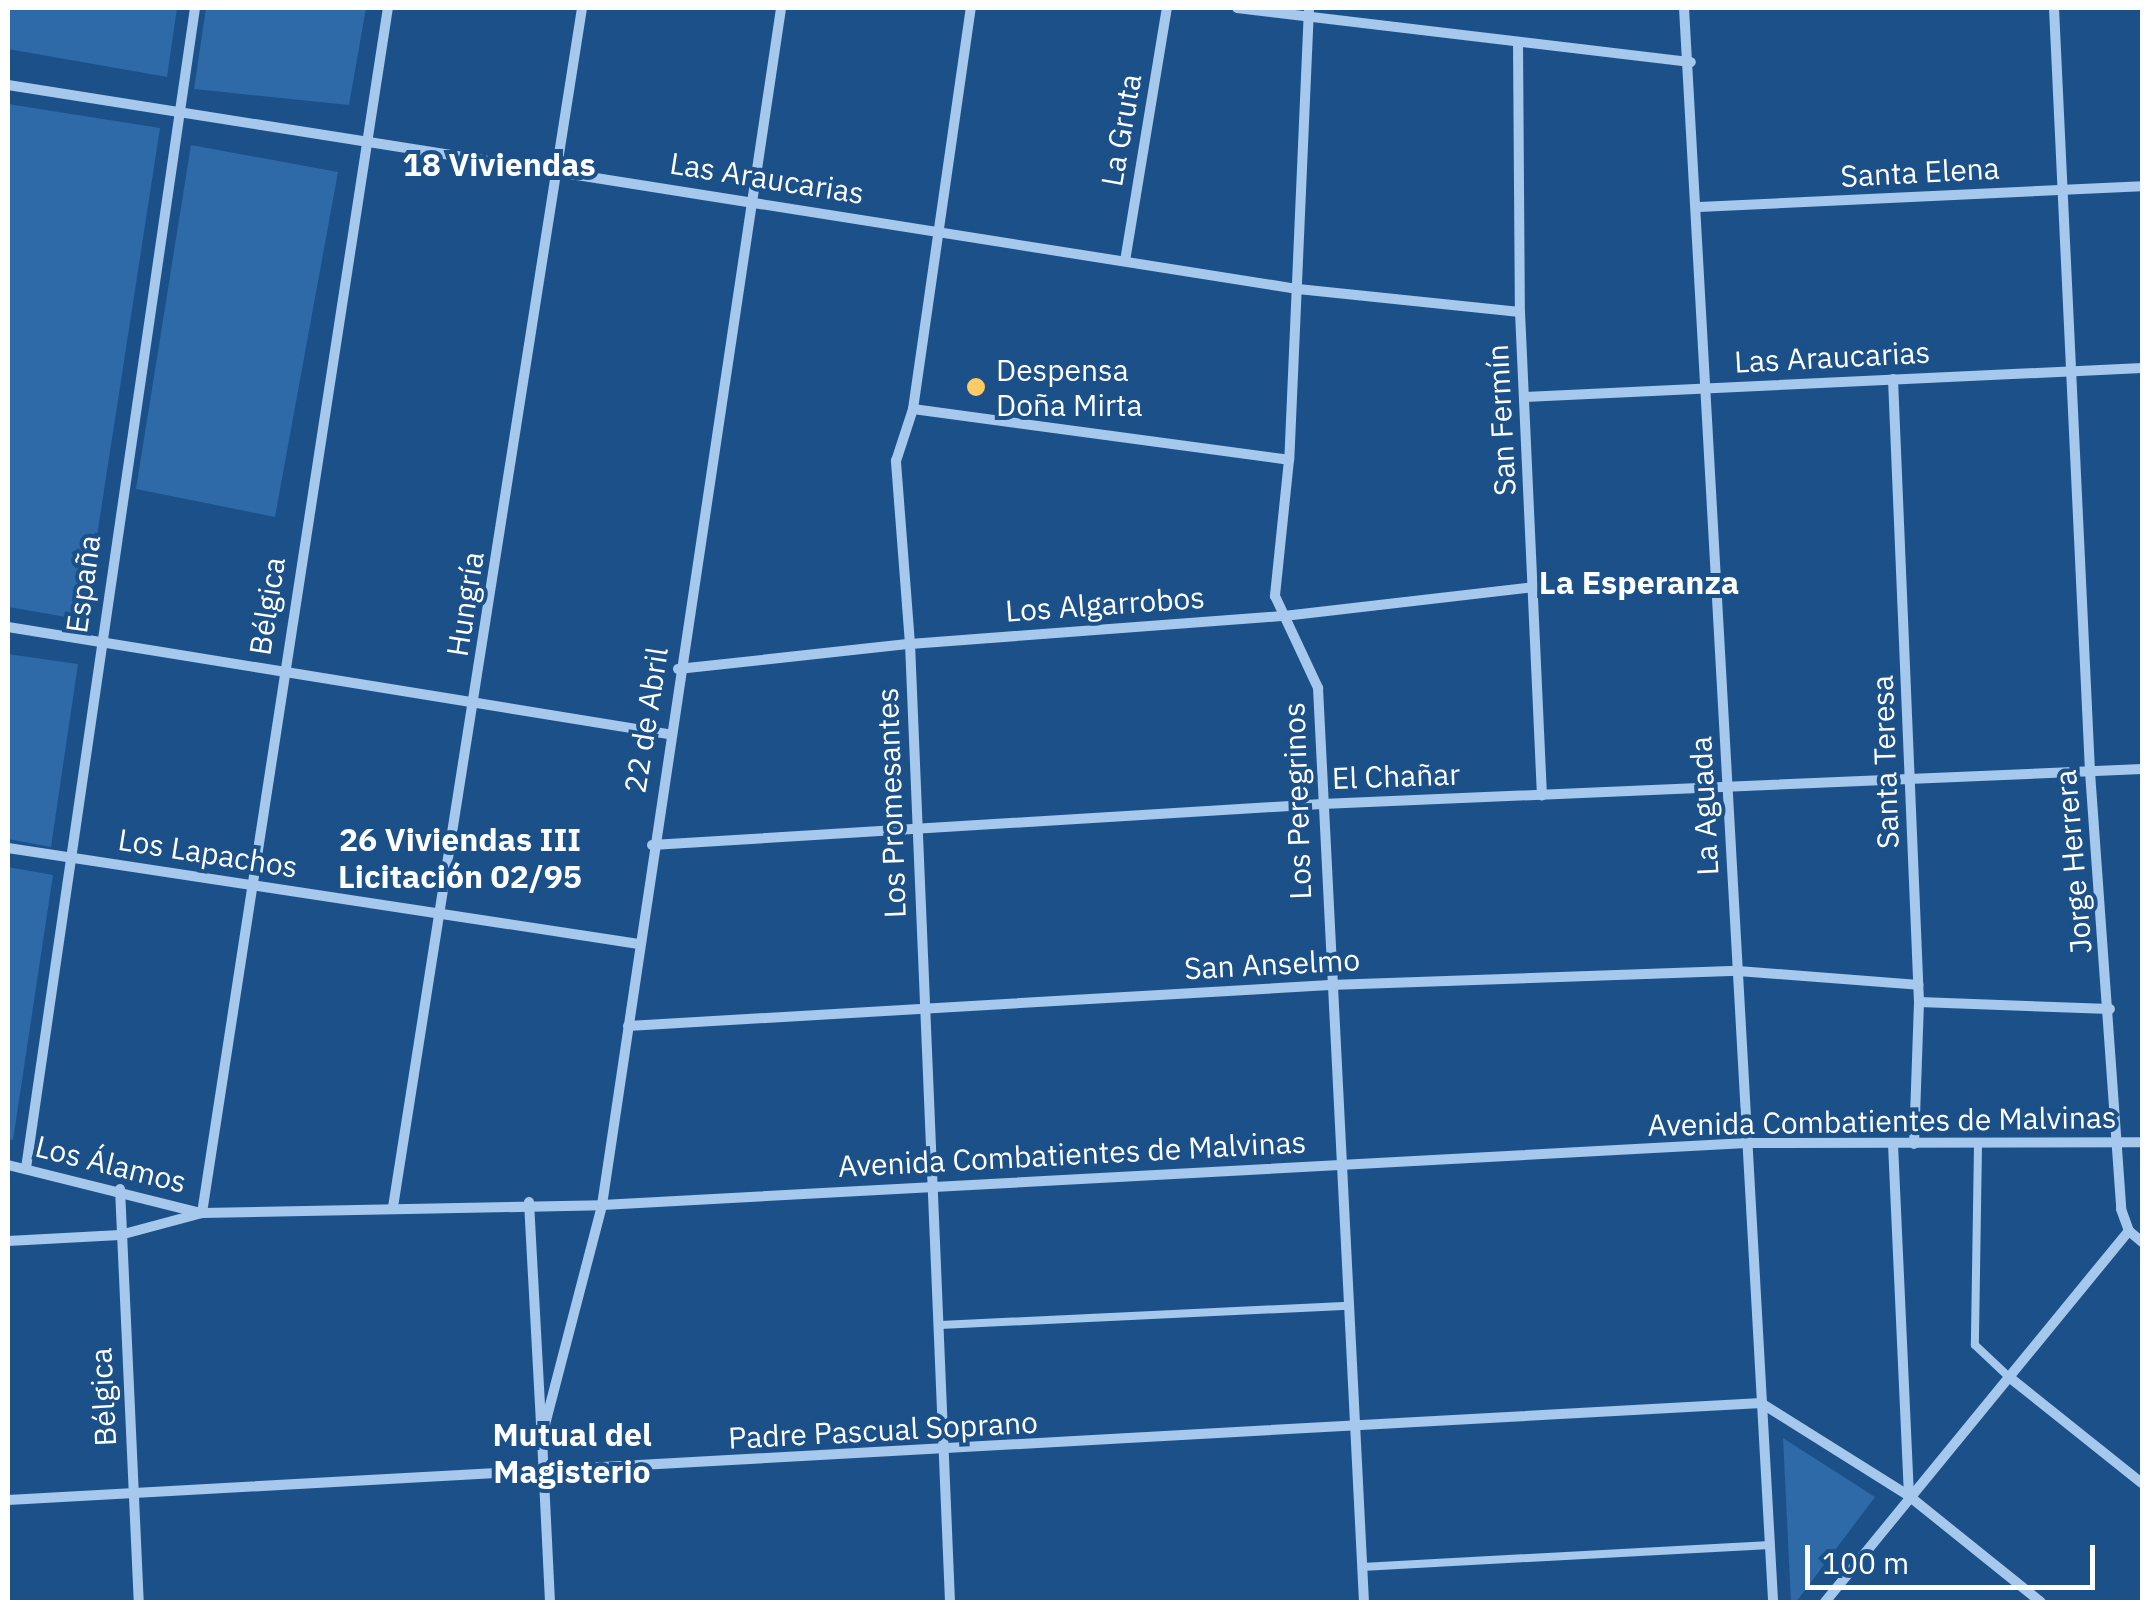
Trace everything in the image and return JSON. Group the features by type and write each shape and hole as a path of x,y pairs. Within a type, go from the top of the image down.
{"street":[{"name":"España","path":"26,1168 194,8"},
{"name":"Bélgica","path":"202,1213 282,672 388,8"},
{"name":"Hungría","path":"393,1207 443,914 582,8"},
{"name":"22 de Abril","path":"542,1436 602,1205 668,734 781,8"},
{"name":"Los Promesantes","path":"950,1602 910,644 896,461 912,410 942,230 971,8"},
{"name":"La Gruta","path":"1125,260 1168,8"},
{"path":"1236,8 1309,12 1692,62"},
{"name":"La Aguada","path":"1684,8 1692,62 1746,1143 1774,1602"},
{"name":"Jorge Herrera","path":"2054,8 2090,772 2110,1008 2116,1142 2129,1230"},
{"name":"Los Peregrinos","path":"1309,12 1289,460 1275,596 1318,688 1364,1602"},
{"name":"San Fermín","path":"1518,42 1520,312 1542,796"},
{"name":"Las Araucarias","path":"8,85 1298,289 1520,312"},
{"name":"Santa Elena","path":"1699,207 2142,186"},
{"name":"Las Araucarias","path":"1525,396 2142,368"},
{"name":"Santa Teresa","path":"1893,379 1919,1002 1914,1144"},
{"path":"912,410 1289,460"},
{"name":"Los Algarrobos","path":"678,669 910,644 1284,616 1535,587"},
{"path":"8,628 668,734"},
{"name":"El Chañar","path":"652,846 1322,804 2142,769"},
{"name":"Los Lapachos","path":"8,848 639,944"},
{"name":"San Anselmo","path":"628,1026 1330,985 1738,971 1918,985"},
{"path":"1919,1002 2110,1008"},
{"name":"Avenida Combatientes de Malvinas","path":"8,1241 120,1235 202,1213 529,1202 602,1205 1746,1143 2142,1142"},
{"path":"1893,1144 1909,1496"},
{"name":"Los Álamos","path":"8,1165 120,1189 202,1213"},
{"name":"Bélgica","path":"120,1189 139,1602"},
{"name":"22 de Abril","path":"529,1202 550,1602"},
{"path":"1825,1602 2129,1230 2142,1242"},
{"path":"2009,1376 2142,1483"},
{"path":"1761,1403 1909,1496 2041,1602"},
{"name":"Padre Pascual Soprano","path":"8,1500 544,1474 1761,1403"}],"lane":[{"path":"1978,1145 1974,1344 2009,1376"},
{"path":"940,1325 1349,1306"},
{"path":"1362,1567 1770,1545"}],"shaded area":[{"path":"8,8 177,8 167,77 8,49"},
{"path":"206,8 366,8 349,105 194,89"},
{"path":"8,104 160,128 84,620 8,607"},
{"path":"191,145 338,172 275,517 136,489"},
{"path":"8,654 78,664 51,847 8,839"},
{"path":"8,867 53,875 13,1140 8,1139"},
{"path":"1783,1438 1875,1497 1796,1602 1791,1602"}],"place":[{"name":"Despensa Doña Mirta","path":"976,387"}],"district":[{"name":"18 Viviendas","path":"499,164"},
{"name":"La Esperanza","path":"1639,582"},
{"name":"26 Viviendas III Licitación 02/95","path":"460,858"},
{"name":"Mutual del Magisterio","path":"572,1454"}]}
